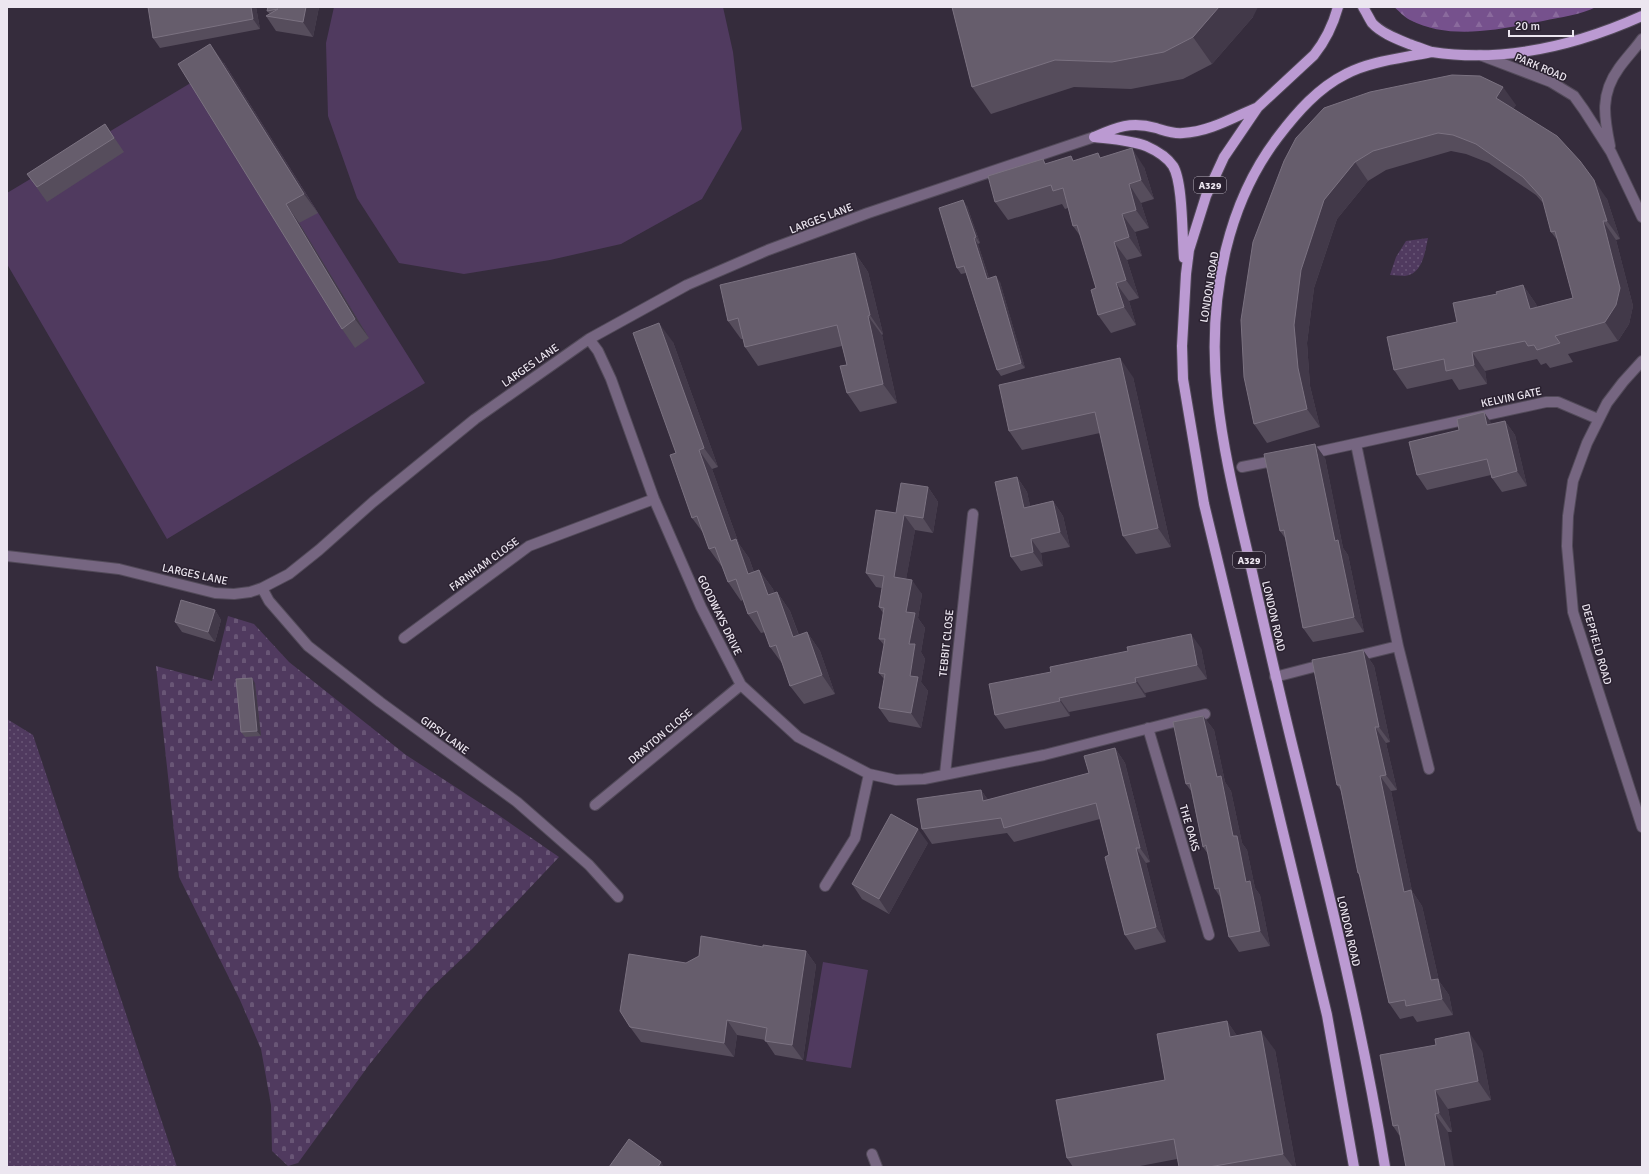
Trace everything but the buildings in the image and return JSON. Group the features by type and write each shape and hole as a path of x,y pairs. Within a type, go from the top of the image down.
{"main road":[{"name":"LONDON ROAD","path":"1338,7 1332,26 1322,46 1258,107 1224,157 1206,196 1189,250 1186,274 1182,346 1184,379 1204,504 1327,1015 1354,1167"},
{"name":"A329","path":"1363,7 1373,24 1392,37 1431,52 1480,55 1512,53 1553,46 1602,32 1642,16"},
{"name":"LONDON ROAD","path":"1385,1167 1369,1079 1342,948 1275,677 1226,464 1214,372 1215,321 1221,270 1228,241 1241,202 1255,170 1288,124 1315,96 1335,80 1349,72 1367,66 1431,52"},
{"path":"1094,137 1126,125 1155,128 1173,134 1205,130 1258,107"},
{"path":"1094,137 1148,147 1162,155 1173,166 1180,183 1186,274"}],"street":[{"name":"PARK ROAD","path":"1611,152 1604,119 1607,90 1619,67 1642,39"},
{"name":"PARK ROAD","path":"1480,55 1551,82 1574,96 1611,152 1642,217"},
{"name":"LARGES LANE","path":"7,556 119,569 215,592 234,594 250,592 262,588 289,574 475,418 589,339 687,285 768,250 868,213 1094,137"},
{"name":"GOODWAYS DRIVE","path":"589,339 598,351 611,379 654,499 701,607 741,685 798,737 869,774 896,780 924,778 945,774"},
{"name":"DEEPFIELD ROAD","path":"1642,361 1607,403 1587,443 1573,481 1568,524 1569,578 1573,612 1642,827"},
{"name":"KELVIN GATE","path":"1242,468 1546,402 1558,402 1598,420"},
{"path":"1356,444 1398,646 1429,769"},
{"name":"FARNHAM CLOSE","path":"404,638 529,546 654,499"},
{"name":"TEBBIT CLOSE","path":"945,774 973,514"},
{"name":"GIPSY LANE","path":"262,588 269,601 308,646 380,702 517,802 589,865 618,897"},
{"path":"1275,677 1398,646"},
{"name":"DRAYTON CLOSE","path":"595,805 741,685"},
{"path":"945,774 1044,755 1205,714"},
{"name":"THE OAKS","path":"1148,728 1210,935"},
{"path":"825,886 855,838 869,774"},
{"path":"872,1154 877,1167"}],"green space":[{"path":"334,7 723,7 733,52 742,129 702,199 621,244 550,260 464,274 399,263 357,198 328,116 326,43"},
{"path":"1394,7 1596,7 1570,16 1510,27 1493,30 1459,32 1426,26 1408,19"},
{"path":"224,63 425,383 167,539 7,264 7,193"},
{"path":"1428,238 1422,261 1416,271 1405,276 1390,275 1396,257 1406,241"},
{"path":"228,616 254,624 289,662 406,755 494,812 559,857 472,949 429,990 369,1065 298,1163 288,1166 272,1151 271,1105 261,1049 240,1000 179,877 156,666 212,681"},
{"path":"7,719 33,735 177,1167 7,1167"},
{"path":"823,962 868,970 851,1068 806,1061"}]}
